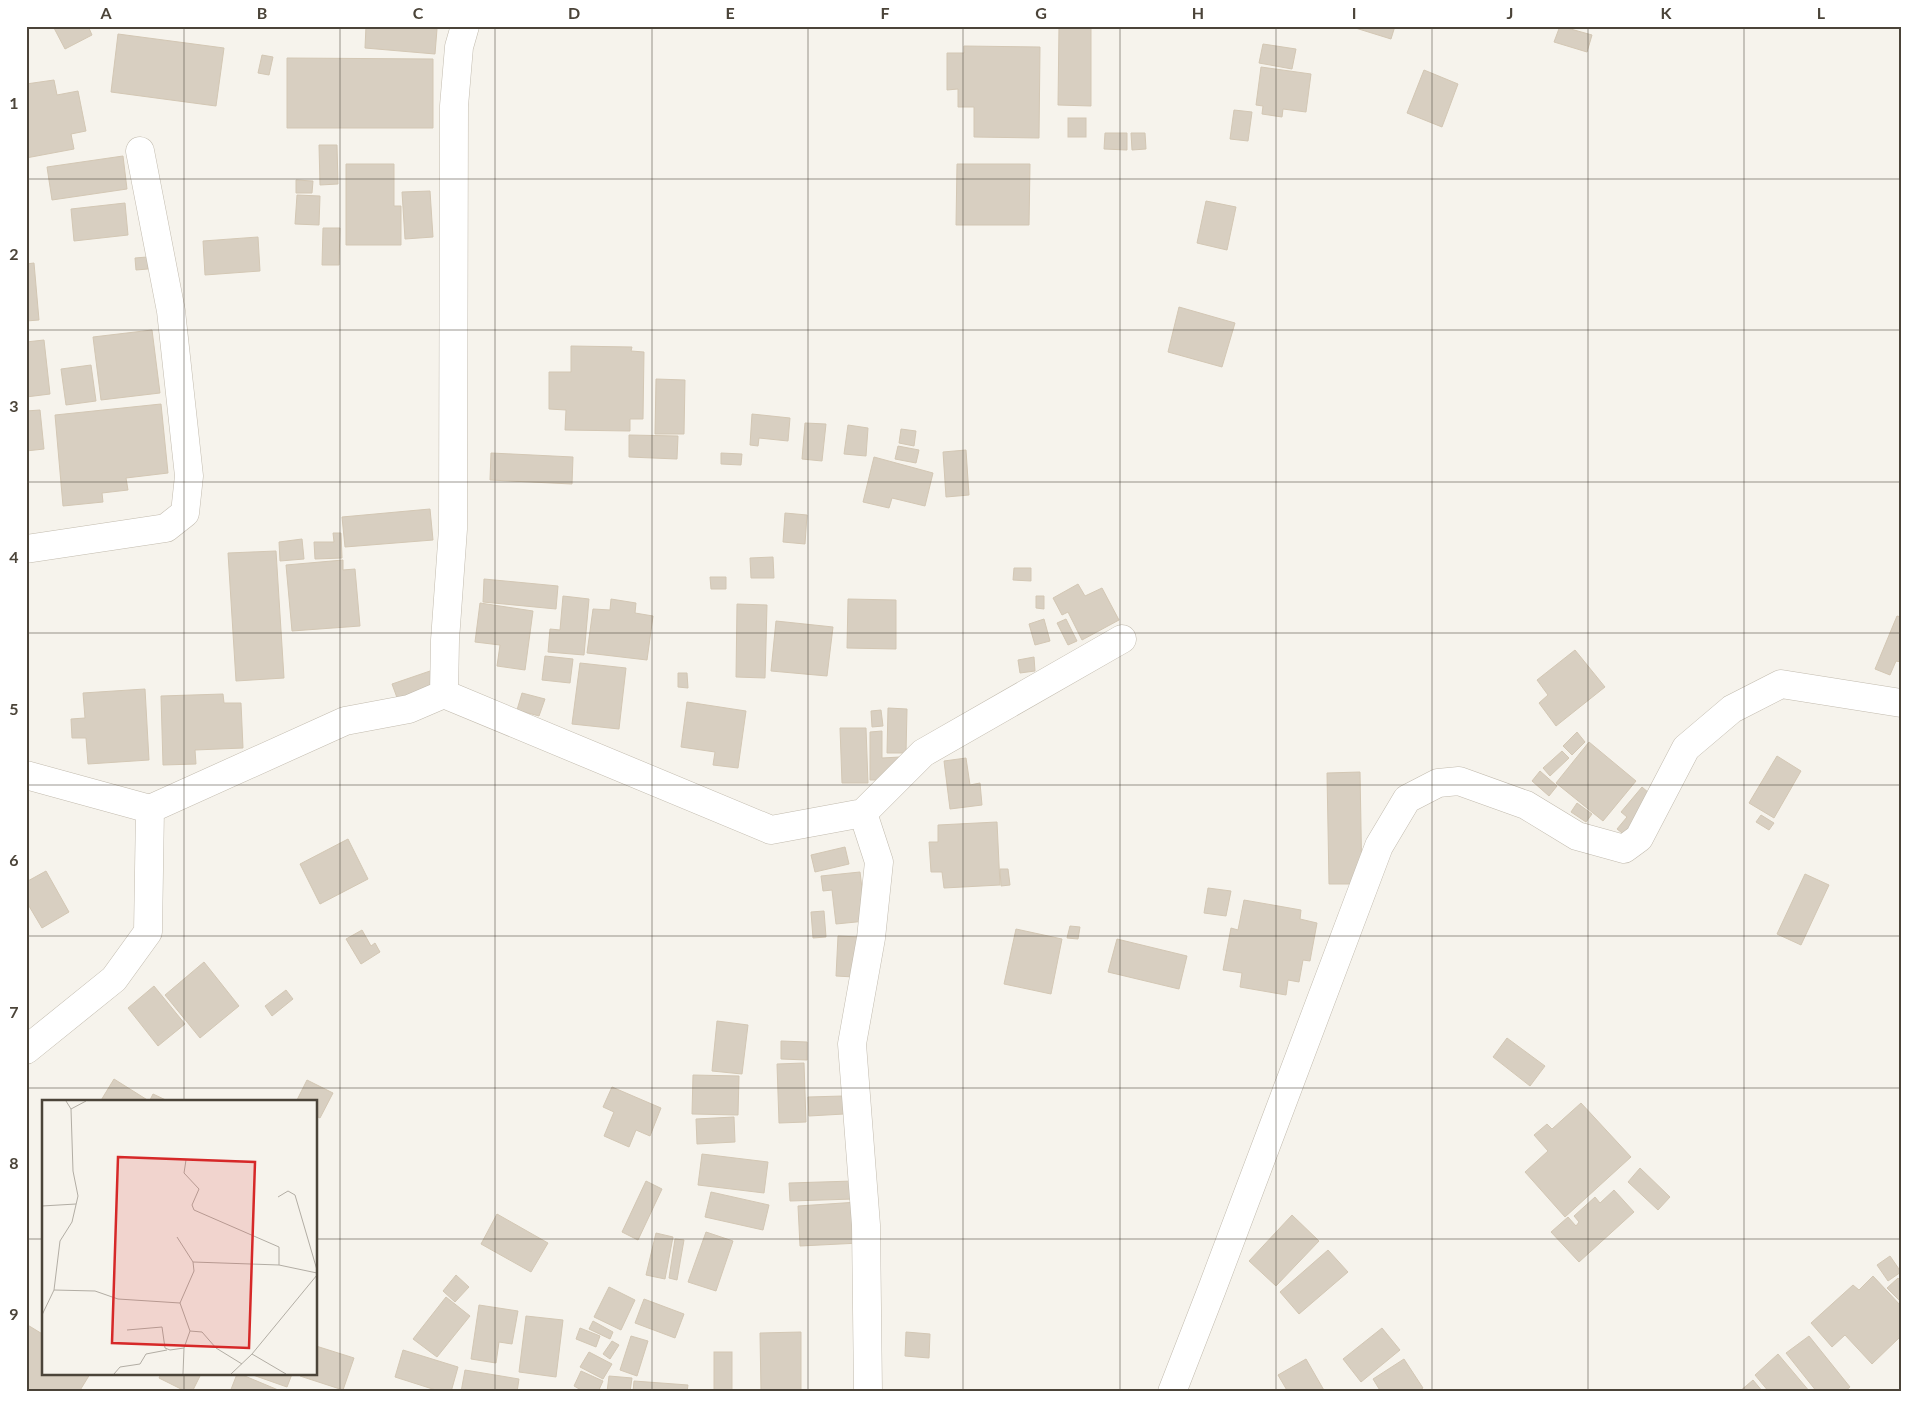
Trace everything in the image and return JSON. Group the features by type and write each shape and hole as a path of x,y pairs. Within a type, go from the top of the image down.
{"street":[{"path":"444,694 445,640 453,528 454,106 459,47 465,26"},
{"path":"26,549 166,528 185,513 190,476 171,311 140,151"},
{"path":"26,774 150,809 345,721 409,709 444,694 770,830 863,812 923,753 1122,640"},
{"path":"1172,1392 1379,846 1407,799 1438,783 1459,781 1526,804 1576,836 1624,849 1639,838 1686,748 1732,709 1781,684 1901,703"},
{"path":"26,1050 114,979 148,932 150,809"},
{"path":"863,812 879,862 870,938 852,1044 866,1225 868,1392"}],"building":[{"path":"57,26 88,26 92,35 65,49 54,28"},
{"path":"366,26 402,26 437,29 435,54 365,48"},
{"path":"1059,26 1091,26 1091,106 1058,105"},
{"path":"1349,26 1395,26 1391,39"},
{"path":"1560,26 1592,35 1587,52 1554,42"},
{"path":"118,34 224,48 216,106 111,92"},
{"path":"1263,44 1296,49 1292,69 1259,63"},
{"path":"964,46 1040,47 1039,138 974,137 974,107 958,107 958,89 947,90 947,53 964,53"},
{"path":"262,55 273,57 269,75 258,73"},
{"path":"287,58 433,59 433,128 287,128"},
{"path":"1261,67 1311,74 1306,112 1283,109 1282,117 1262,114 1263,106 1256,105"},
{"path":"1424,70 1458,84 1442,127 1407,113"},
{"path":"54,80 57,95 78,91 86,131 71,134 74,149 26,158 26,84"},
{"path":"1234,110 1252,112 1248,141 1230,139"},
{"path":"1068,118 1086,118 1086,137 1068,137"},
{"path":"1105,133 1127,133 1127,150 1104,149"},
{"path":"1131,133 1145,133 1146,149 1132,150"},
{"path":"319,145 337,145 338,184 320,185"},
{"path":"123,156 127,189 52,200 47,167"},
{"path":"346,164 394,164 394,206 401,206 401,245 346,245"},
{"path":"957,164 1030,164 1029,225 956,225"},
{"path":"296,180 313,181 312,193 296,193"},
{"path":"430,191 433,237 405,239 402,192"},
{"path":"297,195 320,196 319,225 295,224"},
{"path":"1206,201 1236,207 1227,250 1197,243"},
{"path":"125,203 128,235 74,241 71,209"},
{"path":"323,228 340,228 339,265 322,265"},
{"path":"258,237 260,271 205,275 203,241"},
{"path":"147,257 148,269 136,270 135,258"},
{"path":"34,263 39,320 26,321 26,264"},
{"path":"1179,307 1235,323 1222,367 1168,352"},
{"path":"152,330 160,393 101,400 93,337"},
{"path":"44,340 50,394 26,397 26,342"},
{"path":"571,346 632,347 631,351 644,352 643,419 630,419 630,431 565,430 566,410 549,409 549,372 571,372"},
{"path":"91,365 96,401 66,405 61,369"},
{"path":"656,379 685,380 684,434 655,434"},
{"path":"161,404 168,473 126,478 128,490 102,493 103,502 63,506 55,415"},
{"path":"40,410 44,449 26,451 26,411"},
{"path":"752,414 790,418 788,441 759,438 758,446 750,445"},
{"path":"805,423 826,424 822,461 802,459"},
{"path":"848,425 868,428 866,456 844,454"},
{"path":"901,429 916,431 914,446 899,443"},
{"path":"629,435 678,436 677,459 629,457"},
{"path":"898,446 919,450 916,463 895,459"},
{"path":"966,450 969,495 946,497 943,452"},
{"path":"491,453 573,457 572,484 490,480"},
{"path":"721,453 742,454 741,465 721,464"},
{"path":"874,457 933,473 925,506 892,498 889,508 863,502"},
{"path":"430,509 433,540 345,547 342,517"},
{"path":"785,513 807,515 805,544 783,542"},
{"path":"333,533 341,533 342,558 315,559 314,542 334,542"},
{"path":"302,539 304,559 280,561 279,542"},
{"path":"276,551 284,678 236,681 228,553"},
{"path":"773,557 774,578 751,578 750,558"},
{"path":"343,560 343,570 355,569 360,626 292,631 286,565"},
{"path":"1014,568 1031,568 1031,581 1013,580"},
{"path":"710,577 726,577 726,589 711,589"},
{"path":"484,579 558,586 556,609 483,602"},
{"path":"1078,584 1085,596 1102,588 1119,620 1082,640 1068,612 1062,615 1053,598"},
{"path":"563,596 589,599 584,655 548,652 550,629 560,630"},
{"path":"1036,596 1044,596 1044,609 1036,608"},
{"path":"611,599 636,603 635,613 653,616 647,660 587,653 593,609 610,610"},
{"path":"848,599 896,600 896,649 847,648"},
{"path":"480,603 533,611 525,670 497,666 500,645 475,642"},
{"path":"737,604 767,605 765,678 736,677"},
{"path":"1897,616 1901,617 1901,662 1896,661 1890,675 1875,669"},
{"path":"1044,619 1050,641 1035,645 1029,624"},
{"path":"1066,619 1077,641 1068,645 1057,623"},
{"path":"776,621 833,627 827,676 771,671"},
{"path":"1575,650 1605,687 1556,726 1539,703 1548,695 1537,680"},
{"path":"545,656 573,659 570,683 542,680"},
{"path":"1034,657 1035,671 1020,673 1018,660"},
{"path":"580,663 626,668 619,729 572,724"},
{"path":"433,670 439,689 399,703 392,684"},
{"path":"678,673 687,673 688,688 678,687"},
{"path":"145,689 149,760 88,764 86,738 72,738 71,719 85,718 83,693"},
{"path":"522,693 545,699 539,716 517,710"},
{"path":"223,694 224,703 241,703 243,748 195,750 196,764 163,765 161,696"},
{"path":"687,702 746,711 738,768 713,765 715,752 681,747"},
{"path":"888,708 907,709 906,753 887,753"},
{"path":"881,710 883,726 872,727 871,711"},
{"path":"840,728 866,728 868,783 842,783"},
{"path":"882,731 882,758 900,757 900,772 883,773 883,780 870,780 870,732"},
{"path":"1577,732 1585,742 1572,755 1563,746"},
{"path":"1589,742 1636,781 1603,821 1556,783"},
{"path":"1562,751 1569,758 1550,776 1543,768"},
{"path":"1777,756 1801,771 1774,818 1749,803"},
{"path":"966,758 970,785 980,783 982,805 950,809 944,761"},
{"path":"1540,771 1557,786 1549,796 1532,781"},
{"path":"1360,772 1362,884 1329,884 1327,773"},
{"path":"1642,787 1657,800 1627,837 1617,829 1627,817 1621,812"},
{"path":"1577,803 1592,814 1586,822 1571,812"},
{"path":"1761,815 1774,823 1769,830 1756,822"},
{"path":"997,822 1000,885 944,888 942,872 931,872 929,842 938,842 938,825"},
{"path":"348,839 368,879 320,904 300,864"},
{"path":"845,847 849,864 815,872 811,855"},
{"path":"1000,869 1008,869 1010,885 1001,886"},
{"path":"46,871 69,912 42,928 26,901 26,882"},
{"path":"860,872 866,921 836,924 832,890 823,891 821,876"},
{"path":"1805,874 1829,885 1801,945 1777,934"},
{"path":"1208,888 1231,891 1226,916 1204,913"},
{"path":"1244,900 1301,910 1300,919 1317,923 1310,961 1303,960 1299,982 1288,980 1286,995 1240,987 1242,973 1223,970 1231,928 1238,930"},
{"path":"824,911 826,937 813,938 811,912"},
{"path":"1070,926 1080,927 1078,939 1067,938"},
{"path":"1016,929 1062,939 1051,994 1004,984"},
{"path":"362,930 371,946 375,943 380,952 361,964 346,939"},
{"path":"838,936 859,937 854,977 836,976"},
{"path":"1117,939 1187,956 1179,989 1108,972"},
{"path":"204,962 239,1006 200,1038 165,995"},
{"path":"154,986 185,1024 158,1046 128,1008"},
{"path":"286,990 293,999 272,1016 265,1006"},
{"path":"717,1021 748,1025 742,1074 712,1071"},
{"path":"1507,1038 1545,1066 1530,1086 1493,1057"},
{"path":"781,1041 807,1042 807,1060 781,1059"},
{"path":"804,1063 806,1122 779,1123 777,1064"},
{"path":"693,1075 739,1076 738,1115 692,1114"},
{"path":"114,1079 147,1100 101,1100"},
{"path":"307,1080 333,1093 320,1118 318,1117 318,1100 297,1100"},
{"path":"612,1087 661,1108 650,1136 636,1130 629,1147 604,1136 614,1112 603,1107"},
{"path":"153,1094 166,1100 150,1100"},
{"path":"843,1096 844,1114 809,1116 808,1097"},
{"path":"1581,1103 1631,1157 1565,1217 1525,1172 1548,1151 1534,1135 1547,1124 1552,1129"},
{"path":"734,1117 735,1142 697,1144 696,1119"},
{"path":"702,1154 768,1162 764,1193 698,1185"},
{"path":"1640,1168 1670,1197 1658,1210 1628,1182"},
{"path":"646,1181 662,1189 638,1240 622,1232"},
{"path":"853,1181 854,1199 790,1201 789,1183"},
{"path":"1614,1190 1634,1212 1579,1262 1551,1232 1568,1217 1576,1226 1579,1222 1574,1216 1595,1197 1600,1203"},
{"path":"711,1192 769,1205 763,1230 705,1217"},
{"path":"858,1202 860,1243 800,1246 798,1206"},
{"path":"497,1214 548,1243 531,1272 481,1244"},
{"path":"1292,1215 1319,1241 1276,1286 1249,1261"},
{"path":"706,1232 733,1241 716,1291 688,1282"},
{"path":"656,1233 673,1237 665,1279 646,1275"},
{"path":"675,1239 684,1240 677,1280 669,1278"},
{"path":"1328,1250 1348,1272 1299,1314 1280,1292"},
{"path":"1890,1256 1901,1272 1888,1281 1877,1265"},
{"path":"456,1275 469,1287 455,1302 443,1291"},
{"path":"1873,1276 1901,1306 1901,1336 1872,1364 1845,1335 1832,1347 1811,1323 1853,1285 1859,1290"},
{"path":"1898,1278 1901,1281 1901,1302 1887,1288"},
{"path":"609,1287 635,1300 621,1330 594,1317"},
{"path":"446,1297 470,1316 437,1357 413,1339"},
{"path":"644,1299 684,1314 675,1338 635,1323"},
{"path":"479,1305 518,1311 512,1344 499,1342 496,1363 471,1359"},
{"path":"526,1316 563,1320 556,1377 519,1372"},
{"path":"593,1321 613,1332 610,1339 589,1329"},
{"path":"26,1324 42,1334 42,1376 89,1376 79,1392 26,1392"},
{"path":"580,1328 600,1336 596,1347 576,1339"},
{"path":"1382,1328 1400,1350 1361,1382 1343,1359"},
{"path":"801,1332 801,1391 761,1392 760,1333"},
{"path":"906,1332 930,1334 929,1358 905,1356"},
{"path":"631,1336 648,1341 637,1376 620,1370"},
{"path":"1809,1336 1850,1387 1844,1392 1817,1392 1786,1353"},
{"path":"612,1341 619,1345 610,1359 603,1354"},
{"path":"318,1347 354,1358 343,1390 300,1376 318,1376"},
{"path":"403,1350 458,1367 451,1392 442,1392 395,1377"},
{"path":"589,1352 612,1364 603,1379 580,1367"},
{"path":"714,1352 732,1352 732,1392 714,1392"},
{"path":"1778,1354 1810,1392 1769,1392 1755,1375"},
{"path":"1306,1359 1325,1392 1288,1392 1278,1375"},
{"path":"1404,1359 1423,1388 1417,1392 1381,1392 1373,1379"},
{"path":"465,1370 519,1379 517,1392 461,1392"},
{"path":"581,1371 603,1381 598,1392 580,1392 581,1390 574,1386"},
{"path":"160,1376 200,1376 192,1392 187,1392 159,1378"},
{"path":"236,1376 245,1376 283,1392 230,1392"},
{"path":"256,1376 291,1376 287,1387"},
{"path":"609,1376 632,1378 630,1392 607,1392"},
{"path":"1753,1380 1763,1392 1739,1392"},
{"path":"634,1381 688,1385 687,1392 633,1392"}]}
